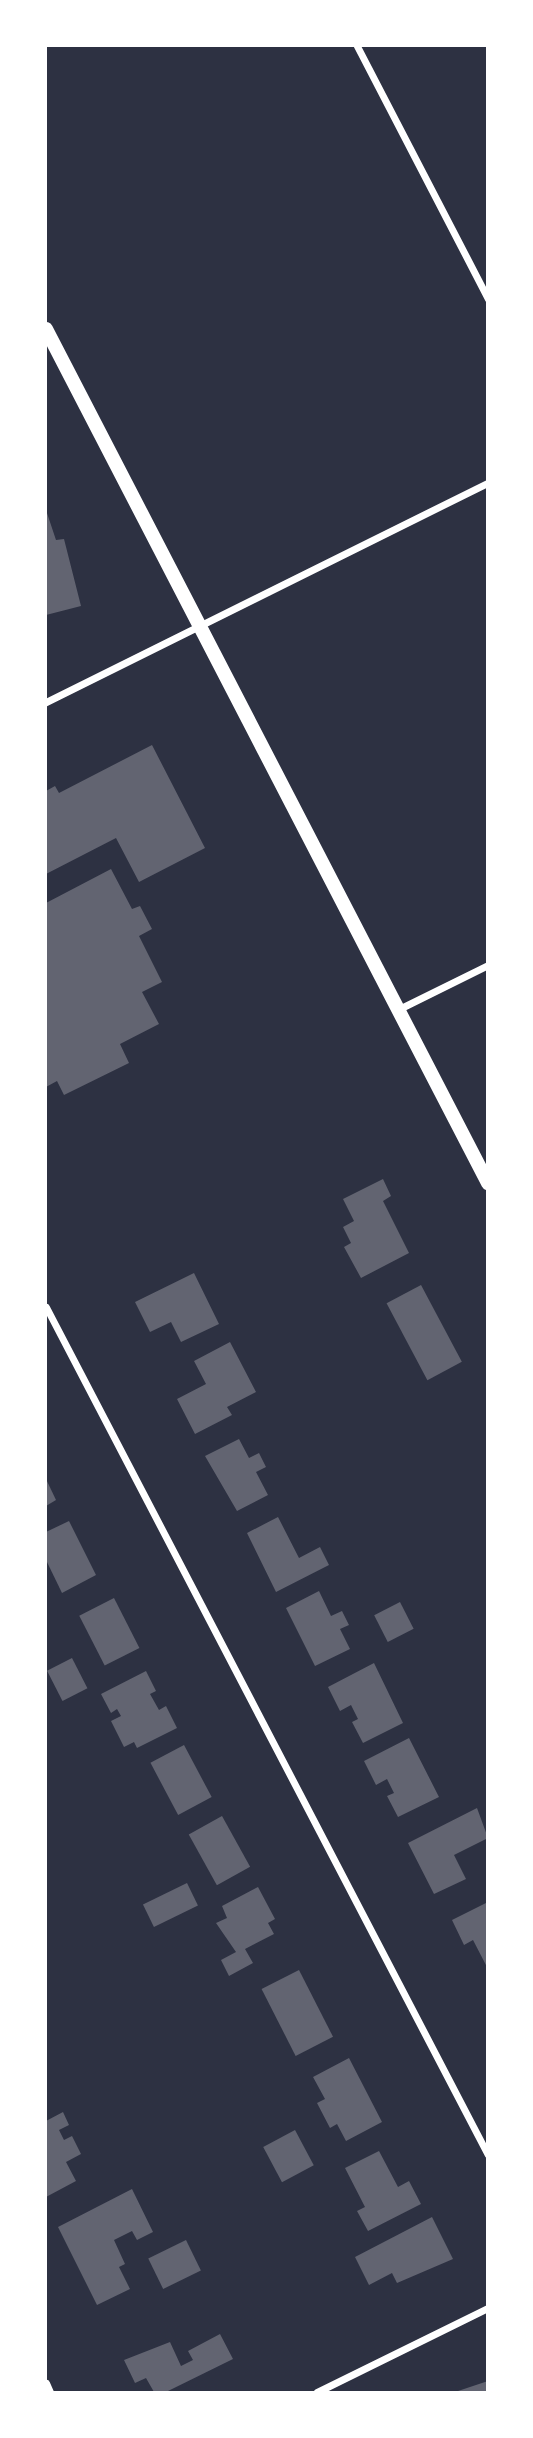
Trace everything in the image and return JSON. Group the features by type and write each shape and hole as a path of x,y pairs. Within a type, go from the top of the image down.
{"main road":[{"path":"46,329 488,1183"}],"street":[{"path":"357,46 488,299"},
{"path":"46,702 488,483"},
{"path":"398,1010 488,965"},
{"path":"46,1307 488,2155"},
{"path":"317,2392 488,2308"},
{"path":"46,2383 50,2392"}],"building":[{"path":"46,510 56,540 64,539 81,606 46,615"},
{"path":"152,745 205,848 139,882 116,838 46,874 46,791 55,786 59,793"},
{"path":"111,869 132,909 140,906 152,929 139,936 162,982 142,992 159,1024 120,1044 129,1063 64,1095 57,1081 46,1087 46,903"},
{"path":"383,1179 391,1196 383,1201 409,1253 361,1278 344,1247 351,1243 343,1227 354,1221 343,1199"},
{"path":"194,1273 219,1324 181,1342 171,1322 150,1332 135,1302"},
{"path":"421,1285 462,1362 427,1380 387,1303"},
{"path":"230,1342 256,1392 227,1407 232,1415 195,1434 177,1399 206,1384 194,1361"},
{"path":"239,1439 249,1458 259,1453 266,1467 256,1472 268,1495 237,1511 205,1456"},
{"path":"46,1479 56,1500 46,1506"},
{"path":"278,1517 299,1558 320,1547 329,1565 276,1592 247,1533"},
{"path":"69,1521 96,1575 62,1593 46,1560 46,1532"},
{"path":"319,1591 331,1616 342,1611 349,1625 340,1629 350,1649 315,1666 286,1608"},
{"path":"114,1598 139,1648 105,1666 79,1616"},
{"path":"400,1602 414,1629 388,1642 374,1615"},
{"path":"72,1658 87,1688 62,1701 47,1671"},
{"path":"374,1663 403,1723 363,1743 352,1722 358,1719 351,1705 340,1711 328,1687"},
{"path":"146,1671 156,1691 150,1694 159,1710 166,1706 177,1728 137,1748 134,1742 124,1747 111,1721 121,1716 117,1709 111,1713 101,1694"},
{"path":"409,1738 439,1797 398,1817 387,1796 394,1793 387,1779 376,1785 364,1761"},
{"path":"184,1745 212,1797 178,1815 150,1763"},
{"path":"477,1808 488,1838 454,1855 466,1879 434,1894 408,1843"},
{"path":"222,1816 250,1867 217,1885 189,1834"},
{"path":"187,1883 198,1905 154,1927 143,1904"},
{"path":"258,1887 275,1919 268,1923 274,1934 245,1949 253,1963 229,1976 221,1960 236,1952 216,1923 227,1918 222,1906"},
{"path":"488,1902 488,1969 473,1940 464,1945 452,1920"},
{"path":"299,1970 333,2037 296,2056 262,1989"},
{"path":"349,2058 382,2122 346,2141 337,2124 330,2128 317,2103 325,2099 313,2077"},
{"path":"63,2112 69,2125 59,2130 64,2140 72,2136 81,2154 66,2162 76,2181 46,2197 46,2121"},
{"path":"295,2130 314,2165 282,2182 263,2147"},
{"path":"379,2151 398,2187 409,2181 421,2204 368,2231 357,2211 365,2207 345,2168"},
{"path":"132,2189 153,2232 137,2240 132,2231 114,2240 125,2264 119,2267 130,2289 97,2305 58,2227"},
{"path":"432,2217 453,2259 397,2283 392,2273 369,2285 355,2257"},
{"path":"186,2240 201,2271 163,2289 148,2258"},
{"path":"220,2334 233,2359 166,2392 154,2392 146,2378 135,2383 124,2360 170,2342 181,2366 193,2360 188,2351"},
{"path":"488,2381 488,2392 455,2392"}]}
